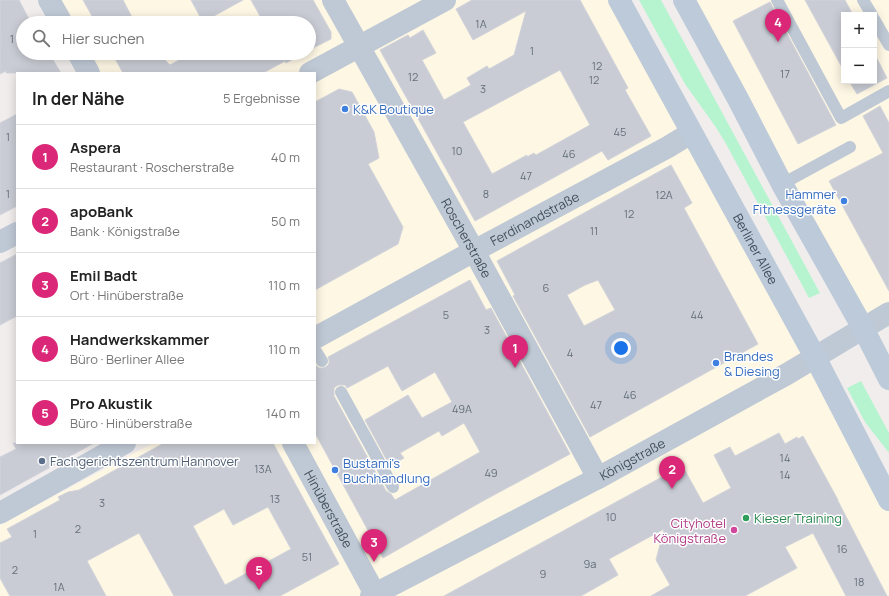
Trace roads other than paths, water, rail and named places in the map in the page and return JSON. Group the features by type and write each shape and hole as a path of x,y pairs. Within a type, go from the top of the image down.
{"main road":[{"name":"Berliner Allee","path":"618,0 815,357 889,500"},
{"path":"684,0 782,184 863,328 889,379"}],"street":[{"path":"49,0 58,16"},
{"name":"Roscherstraße","path":"333,0 474,251 598,478"},
{"path":"312,72 445,0"},
{"path":"82,60 88,72"},
{"name":"Ferdinandstraße","path":"316,337 474,251 668,148 691,133"},
{"path":"0,242 16,234"},
{"name":"Königstraße","path":"374,595 598,478 787,374 889,313"},
{"path":"0,513 123,444"},
{"name":"Hinüberstraße","path":"294,444 374,595"}],"lane":[{"path":"777,0 840,118 889,90"},
{"path":"863,0 870,12"},
{"path":"877,24 889,45"},
{"path":"782,184 850,147"},
{"path":"316,352 322,361"},
{"path":"341,392 392,487"}],"place":[{"name":"Handwerkskammer","path":"778,42"},
{"name":"K&K Boutique","path":"345,109"},
{"name":"Hammer Fitnessgeräte","path":"844,201"},
{"name":"Brandes & Diesing","path":"716,363"},
{"name":"Aspera","path":"515,368"},
{"name":"Fachgerichtszentrum Hannover","path":"42,461"},
{"name":"Bustami's Buchhandlung","path":"335,470"},
{"name":"apoBank","path":"672,489"},
{"name":"Kieser Training","path":"746,518"},
{"name":"Cityhotel Königstraße","path":"734,530"},
{"name":"Emil Badt","path":"374,562"},
{"name":"Pro Akustik","path":"259,590"}]}
